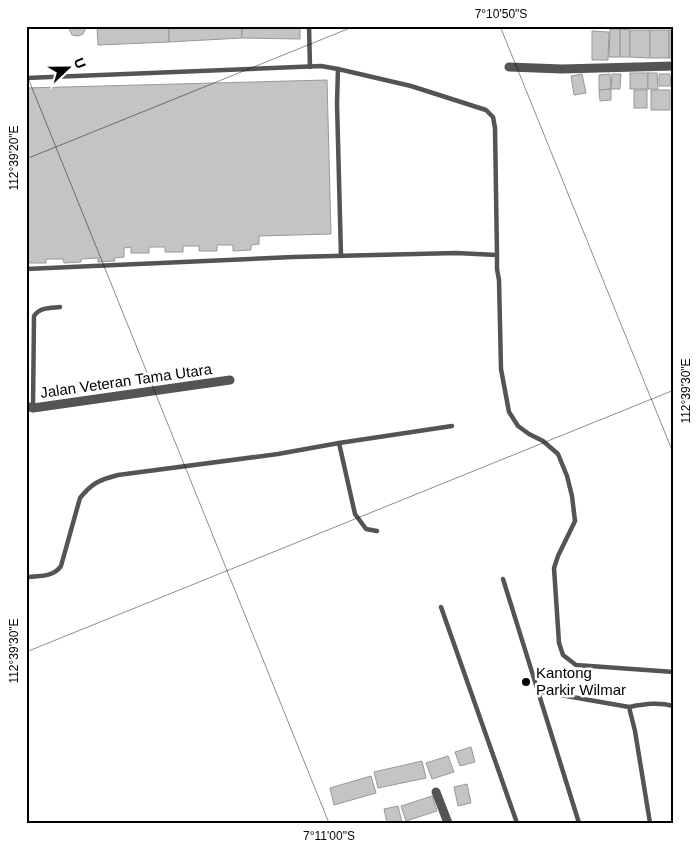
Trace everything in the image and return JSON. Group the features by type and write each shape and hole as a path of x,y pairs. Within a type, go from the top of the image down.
{"street":[{"path":"509,67 562,69 674,66"},
{"name":"Jalan Veteran Tama Utara","path":"30,407 230,380"},
{"path":"436,792 448,823"}],"lane":[{"path":"309,26 310,67"},
{"path":"26,78 321,66 411,86 486,110 493,118 495,128 497,269 499,280 501,369 509,412 518,426 543,441 558,454 572,496 575,521 554,568 558,643 564,655 576,665 674,672"},
{"path":"338,69 337,113 341,256"},
{"path":"26,269 293,256 456,253 497,255"},
{"path":"30,407 34,316 43,309 60,307"},
{"path":"26,577 46,575 58,570 61,566 80,498 87,489 100,480 452,426"},
{"path":"339,443 355,514 366,528 377,531"},
{"path":"503,578 579,823"},
{"path":"441,607 517,823"},
{"path":"538,691 629,707 651,703 674,706"},
{"path":"629,707 635,731 650,823"}],"building":[{"path":"69,26 86,26 86,28 83,34 78,36 72,35"},
{"path":"97,26 169,26 169,42 98,45"},
{"path":"169,26 242,26 242,38 169,42"},
{"path":"242,26 300,26 300,39 242,38"},
{"path":"610,29 620,29 620,57 609,57"},
{"path":"620,29 630,30 630,57 620,57"},
{"path":"630,30 650,30 650,58 630,57"},
{"path":"650,30 669,30 669,58 650,58"},
{"path":"669,30 674,30 674,58 669,58"},
{"path":"592,31 609,32 608,60 592,60"},
{"path":"630,73 648,73 648,89 630,89"},
{"path":"648,73 657,73 658,89 648,89"},
{"path":"582,74 586,93 574,95 571,76"},
{"path":"610,74 611,89 599,90 599,75"},
{"path":"612,74 621,74 620,89 611,89"},
{"path":"659,74 670,74 671,86 659,86"},
{"path":"327,80 331,234 259,236 259,244 251,245 251,250 233,251 233,245 217,245 217,251 199,251 199,246 183,246 183,252 165,252 165,247 149,247 149,253 131,253 131,247 124,248 124,257 114,258 115,261 98,262 98,258 64,263 63,259 46,259 46,263 29,263 29,260 26,260 26,88"},
{"path":"611,89 611,100 600,101 599,90"},
{"path":"634,90 647,90 647,108 634,108"},
{"path":"651,90 670,90 670,110 651,110"},
{"path":"471,747 475,762 460,766 455,752"},
{"path":"448,756 454,772 432,779 426,763"},
{"path":"422,761 426,778 378,788 374,772"},
{"path":"371,776 376,793 334,805 330,788"},
{"path":"467,784 471,803 458,806 454,787"},
{"path":"432,796 437,811 406,821 401,806"},
{"path":"398,806 402,822 387,823 384,809"}],"place":[{"name":"Kantong Parkir Wilmar","path":"526,682"}]}
